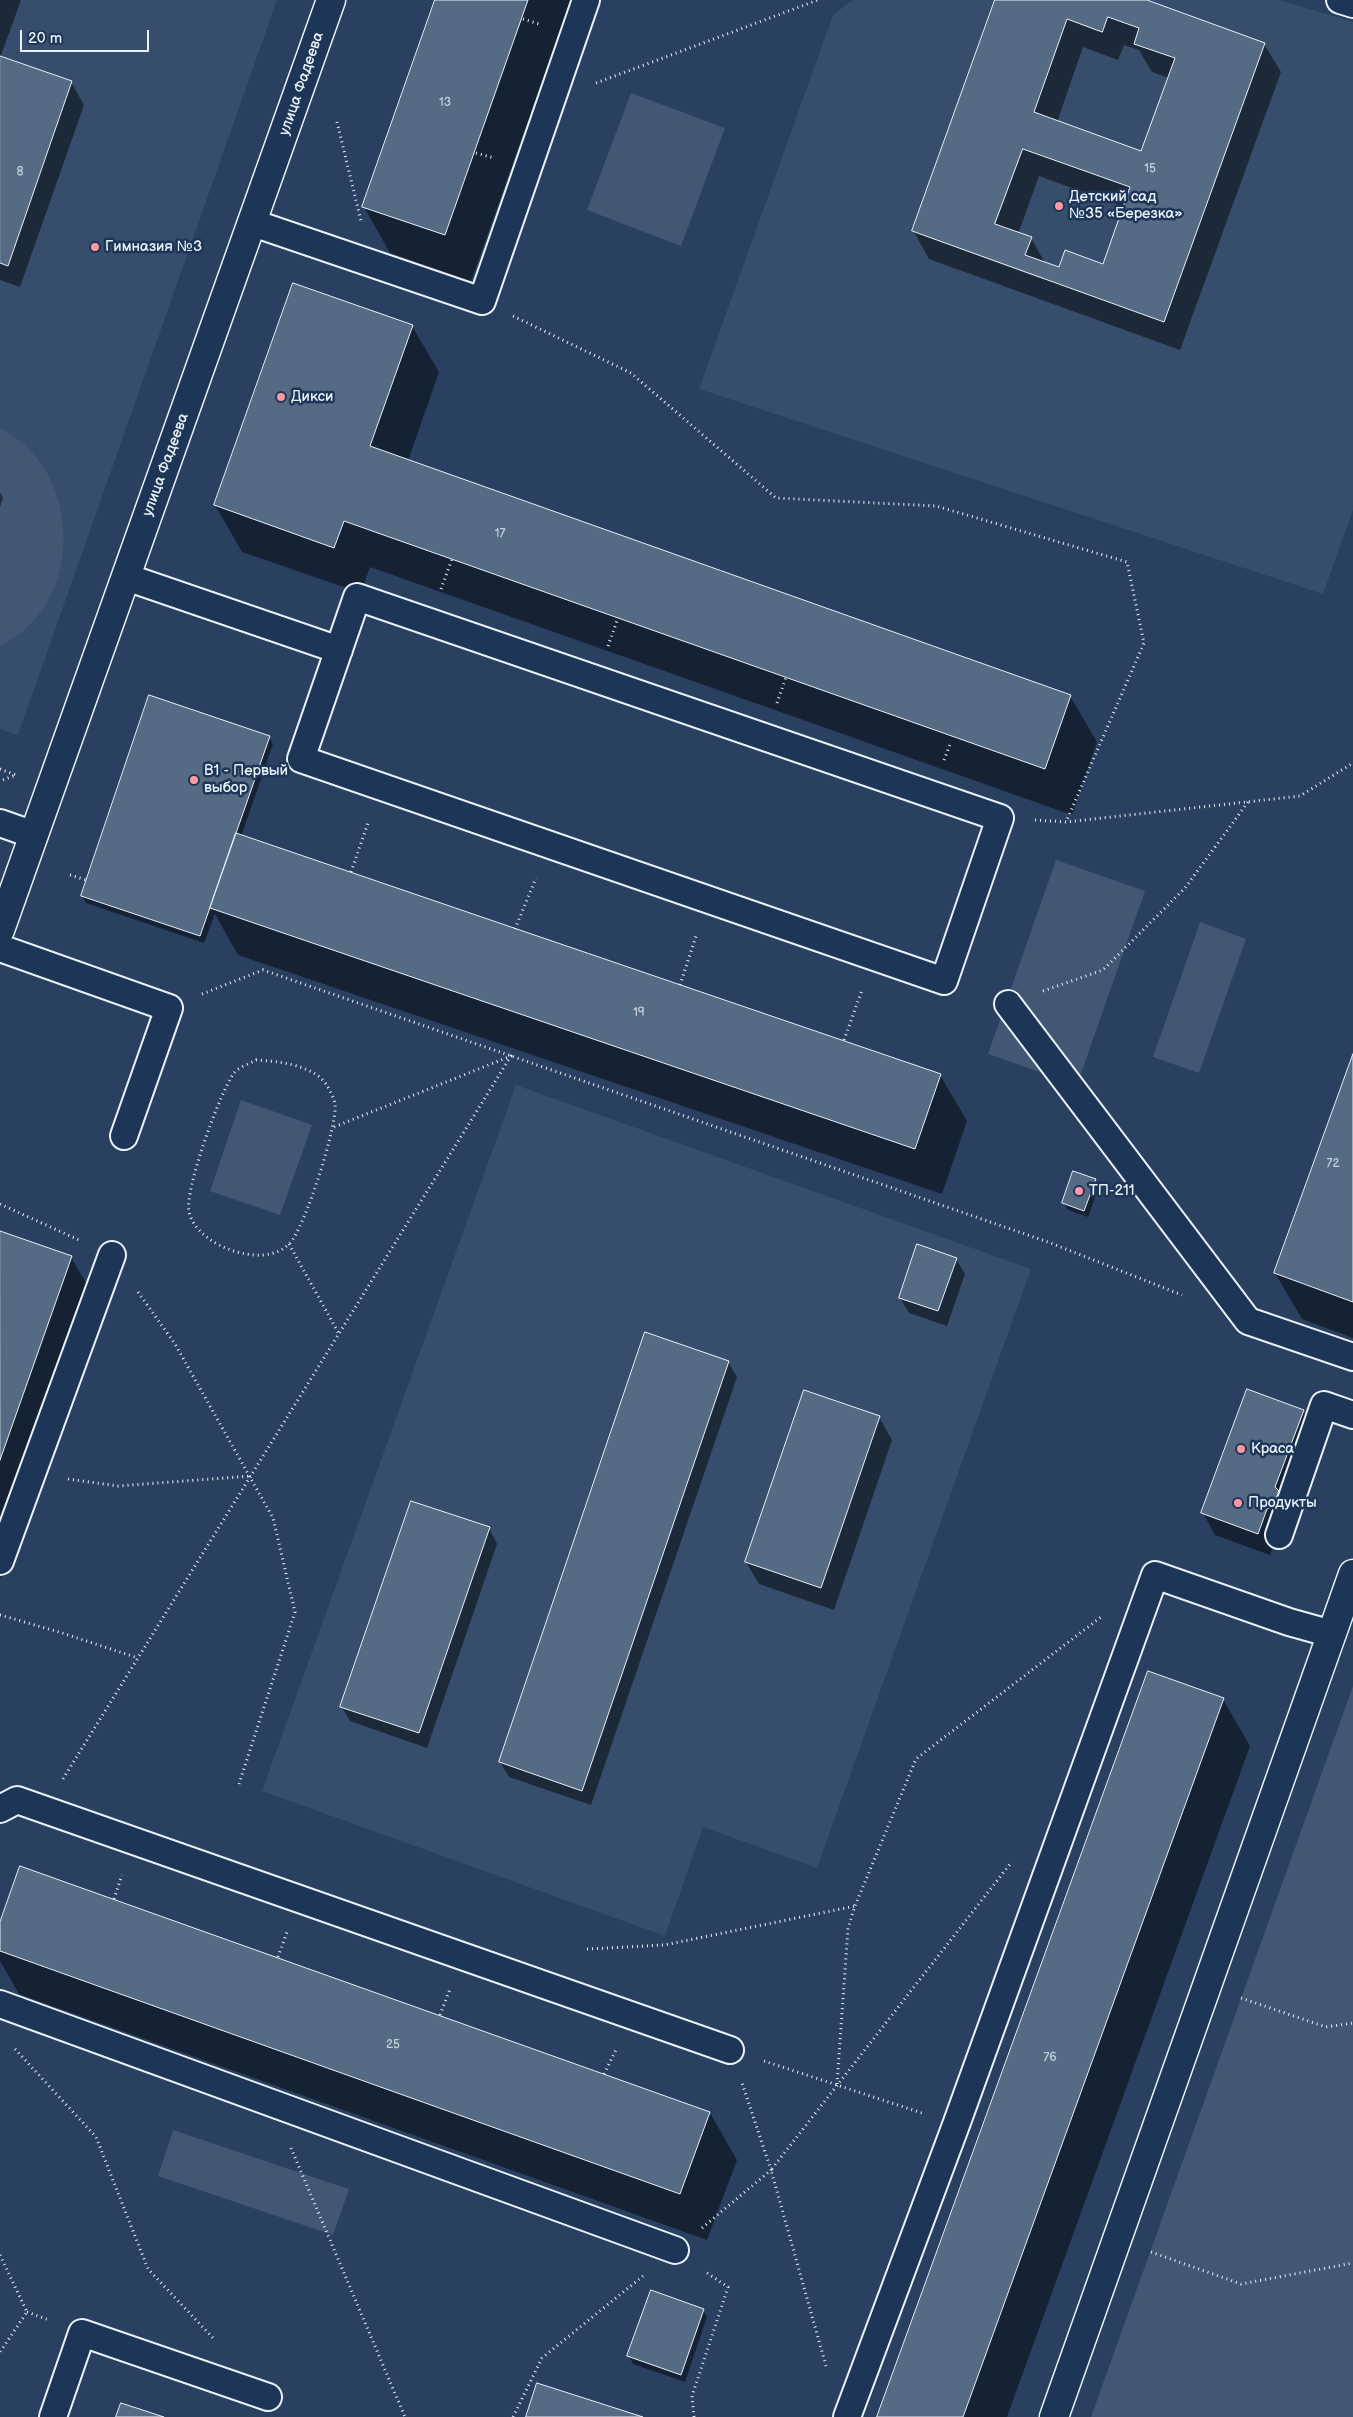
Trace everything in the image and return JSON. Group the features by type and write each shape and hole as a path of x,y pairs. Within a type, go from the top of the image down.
{"street":[{"name":"улица Фадеева","path":"0,930 332,0"},
{"path":"1054,2417 1353,1574"}],"lane":[{"path":"253,223 482,301 586,0"},
{"path":"1340,0 1353,4"},
{"path":"126,577 339,650"},
{"path":"357,597 1000,818 944,981 301,759 339,650 357,597"},
{"path":"0,823 34,835"},
{"path":"0,948 169,1008 124,1136"},
{"path":"1008,1004 1248,1321 1353,1357"},
{"path":"0,1561 112,1255"},
{"path":"1279,1535 1324,1405 1353,1414"},
{"path":"847,2417 956,2125 1154,1575 1289,1622 1332,1634"},
{"path":"0,1809 17,1800 730,2050"},
{"path":"0,2004 675,2250"},
{"path":"53,2417 82,2333 268,2397"}],"path":[{"path":"551,100 818,0"},
{"path":"336,122 372,265"},
{"path":"482,301 631,373 776,498 936,506 1127,562 1144,643 1066,822"},
{"path":"1000,818 1066,822 1300,796 1353,763"},
{"path":"0,769 16,775 0,781"},
{"path":"351,872 381,787"},
{"path":"1008,1004 1103,970 1185,888 1248,802"},
{"path":"516,929 549,845"},
{"path":"70,875 86,880"},
{"path":"680,985 708,899"},
{"path":"844,1040 874,956"},
{"path":"169,1008 263,970 1048,1242 1184,1296"},
{"path":"334,1127 511,1056"},
{"path":"44,1810 511,1056"},
{"path":"256,1060 280,1061 305,1069 325,1083 335,1103 334,1127 301,1225 289,1244 268,1255 244,1254 219,1246 200,1233 189,1212 191,1189 223,1090 235,1071 256,1060"},
{"path":"0,1204 112,1255 175,1344 273,1518 295,1612 238,1787"},
{"path":"289,1244 339,1334"},
{"path":"32,1475 118,1486 251,1476"},
{"path":"837,2084 848,1928 855,1906 916,1759 1108,1611"},
{"path":"0,1615 138,1658"},
{"path":"513,2417 542,2358 771,2170 1012,1862"},
{"path":"587,1949 664,1945 855,1906"},
{"path":"1207,1987 1326,2027 1353,2023"},
{"path":"13,2046 96,2137 148,2269 215,2340"},
{"path":"730,2050 956,2125"},
{"path":"730,2050 771,2170 827,2370"},
{"path":"273,2104 339,2265 405,2417"},
{"path":"1117,2240 1241,2284 1353,2263"},
{"path":"675,2250 728,2287 692,2396 694,2417"},
{"path":"0,2255 27,2312 0,2352"}],"shaded area":[{"name":"Гимназия №3","path":"0,0 277,0 18,735 0,729"},
{"name":"Детский сад №35 «Березка»","path":"853,0 1280,0 1353,22 1353,510 1323,594 699,389 833,15"},
{"path":"631,93 725,128 681,246 587,210"},
{"path":"0,428 28,448 48,474 60,505 64,537 60,570 48,601 28,627 0,646"},
{"path":"1056,860 1145,891 1077,1085 988,1054"},
{"path":"1200,922 1246,939 1199,1073 1153,1057"},
{"path":"516,1085 1031,1269 817,1868 703,1827 665,1936 262,1791"},
{"path":"241,1100 312,1125 280,1215 210,1191"},
{"path":"1353,1686 1353,2417 1091,2417"},
{"path":"173,2130 349,2189 333,2235 158,2176"}],"building":[{"path":"435,0 528,0 445,235 362,207"},
{"path":"995,0 1147,0 1265,43 1164,322 912,231","holes":["1108,17 1139,28 1134,44 1175,58 1141,151 1034,112 1067,19 1102,32","1023,149 1130,187 1103,264 1065,250 1059,267 1025,255 1032,237 995,224"]},
{"path":"0,56 72,81 8,266 0,263"},
{"path":"293,283 413,325 370,446 1071,695 1045,769 344,521 334,548 214,505"},
{"path":"149,695 270,736 200,936 81,896"},
{"path":"236,833 941,1074 915,1149 210,908"},
{"path":"1353,1054 1353,1302 1274,1273"},
{"name":"ТП-211","path":"1073,1171 1096,1179 1084,1211 1062,1203"},
{"path":"0,1231 72,1256 0,1460"},
{"path":"917,1244 957,1258 938,1311 899,1298"},
{"path":"645,1332 729,1361 582,1791 499,1762"},
{"path":"1247,1389 1304,1410 1275,1487 1280,1492 1279,1501 1274,1507 1267,1509 1258,1534 1201,1513"},
{"path":"804,1390 880,1416 821,1588 745,1562"},
{"path":"411,1501 490,1527 419,1733 340,1707"},
{"path":"1148,1671 1224,1698 963,2417 877,2417"},
{"path":"20,1866 710,2112 680,2194 0,1951 0,1922"},
{"path":"651,2290 704,2309 681,2375 627,2356"},
{"path":"537,2383 643,2417 526,2417"},
{"path":"121,2403 164,2417 116,2417"}],"place":[{"name":"Детский сад №35 «Березка»","path":"1059,206"},
{"name":"Гимназия №3","path":"95,247"},
{"name":"Дикси","path":"281,397"},
{"name":"В1 - Первый выбор","path":"194,780"},
{"name":"ТП-211","path":"1079,1191"},
{"name":"Краса","path":"1241,1449"},
{"name":"Продукты","path":"1238,1503"}]}
